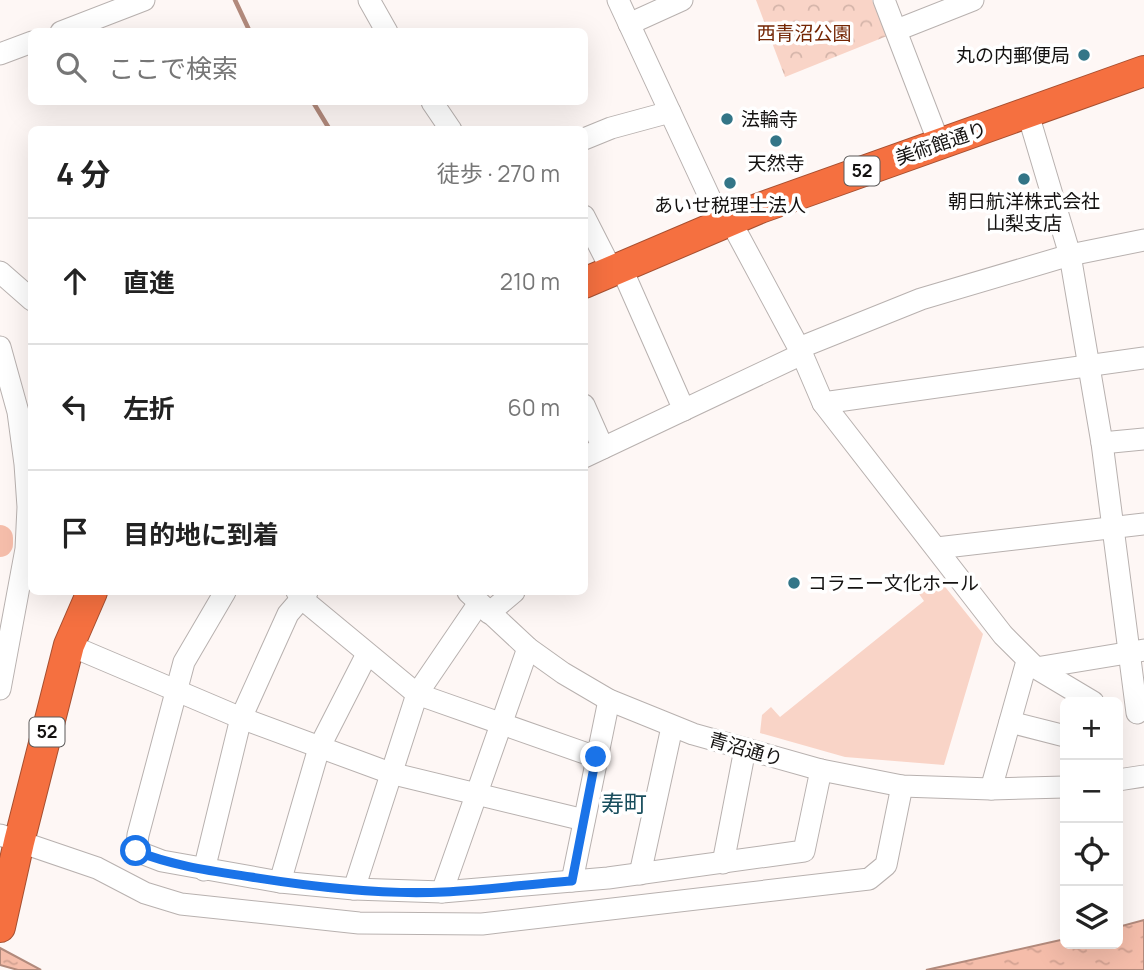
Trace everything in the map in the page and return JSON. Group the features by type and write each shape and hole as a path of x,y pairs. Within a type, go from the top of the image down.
{"highway":[{"name":"美術館通り","path":"588,281 726,222 1144,71"},
{"name":"52","path":"0,927 13,876 9,839 69,645 91,595"}],"street":[{"path":"71,28 144,0"},
{"path":"369,0 385,28"},
{"path":"618,0 670,112 726,222 800,351 823,403 1003,635 1031,665 1085,697"},
{"path":"629,24 682,0"},
{"path":"884,0 939,143"},
{"path":"897,30 973,0"},
{"path":"1,53 28,44"},
{"path":"434,105 448,126"},
{"path":"588,137 611,128 670,112"},
{"path":"1028,114 1070,255 1102,443 1112,529 1136,651 1133,712"},
{"path":"588,222 617,269 684,410"},
{"path":"588,424 594,453 800,351 921,299 1070,255 1144,240"},
{"path":"0,272 28,296"},
{"path":"0,347 18,412 28,507 26,549 0,689"},
{"path":"823,403 1144,358"},
{"path":"1102,443 1144,439"},
{"path":"937,548 1144,524"},
{"path":"223,595 184,662 136,851 162,861 280,881 354,889 442,892 640,874 723,863 804,851 821,770"},
{"path":"204,870 241,718 288,614 301,595"},
{"path":"303,595 367,654 417,694 596,757"},
{"path":"354,889 417,694 479,603 504,595"},
{"name":"青沼通り","path":"479,603 528,648 563,673 609,700 672,727 821,770 902,786 991,789 1060,787"},
{"path":"69,645 241,718 390,773 584,820"},
{"path":"442,892 528,648"},
{"path":"1031,665 1136,651"},
{"path":"280,881 319,748 367,654"},
{"path":"991,789 1010,722 1031,665"},
{"path":"572,881 609,700"},
{"path":"1010,722 1060,735"},
{"path":"640,874 672,727"},
{"path":"723,863 745,749"},
{"path":"1123,779 1144,775"},
{"path":"9,839 97,868 145,893 181,904 359,923 482,924 869,879 886,864 902,786"}],"green space":[{"name":"西青沼公園","path":"756,0 872,0 887,36 785,77"},
{"path":"938,578 983,634 944,765 845,757 760,733 762,715 771,707 780,717 924,601 919,594"}],"water":[{"path":"1144,920 1144,970 926,970 1060,940 1060,949 1123,949 1123,926"},
{"path":"0,948 41,970 18,970 0,965"}],"waterway":[{"path":"235,0 248,28"},
{"path":"315,105 328,126"},
{"path":"0,538 0,544"}],"place":[{"name":"丸の内郵便局","path":"1084,55"},
{"name":"法輪寺","path":"727,119"},
{"name":"天然寺","path":"776,141"},
{"name":"朝日航洋株式会社 山梨支店","path":"1024,179"},
{"name":"あいせ税理士法人","path":"730,183"},
{"name":"コラニー文化ホール","path":"794,583"}],"district":[{"name":"寿町","path":"624,804"}],"route":[{"path":"136,851 162,861 204,870 354,889 442,892 572,881 596,757"}]}
